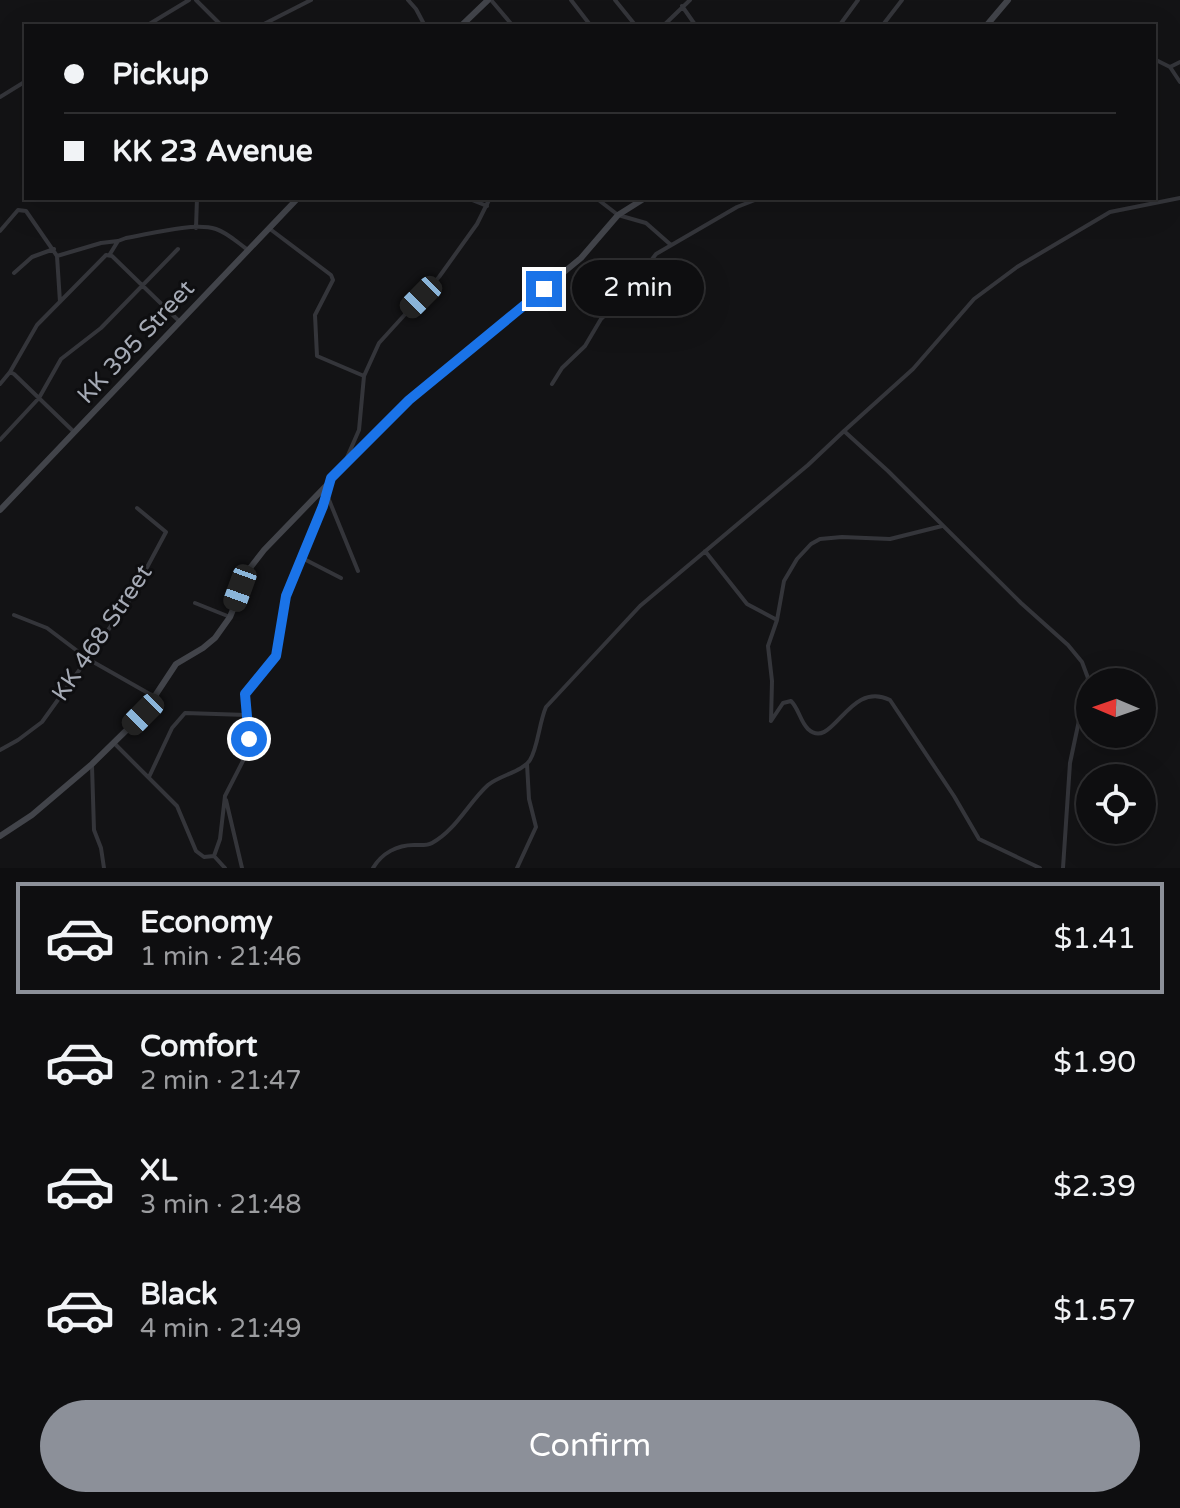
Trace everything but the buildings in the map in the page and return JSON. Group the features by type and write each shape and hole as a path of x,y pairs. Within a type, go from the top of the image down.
{"main road":[{"path":"463,24 480,3 490,0"},
{"path":"988,24 1008,0"},
{"name":"KK 395 Street","path":"0,510 296,200"},
{"path":"0,836 32,815 92,764 143,714 176,664 215,638 230,617 250,568 344,465 419,391 581,258 618,215 642,200"}],"street":[{"path":"149,24 189,0"},
{"path":"196,0 220,24"},
{"path":"264,24 311,0"},
{"path":"408,0 424,24"},
{"path":"490,0 511,24"},
{"path":"571,0 589,24"},
{"path":"615,0 634,24"},
{"path":"665,24 690,0"},
{"path":"840,24 858,0"},
{"path":"884,24 902,0"},
{"path":"682,6 695,24"},
{"path":"1156,60 1170,67 1180,82"},
{"path":"1170,67 1180,62"},
{"path":"0,97 24,82"},
{"path":"373,868 395,848 432,843 485,788 527,764 534,753 538,725 546,707 640,606 808,465 913,369 974,299 1017,267 1110,212 1180,198"},
{"path":"196,228 197,200"},
{"path":"472,200 487,206"},
{"path":"344,465 359,430 364,376 379,343 439,277 489,200"},
{"path":"599,200 618,215 646,223 671,245"},
{"path":"552,384 656,254 737,207 755,200"},
{"path":"0,231 13,214 24,209 57,256 60,302"},
{"path":"57,256 101,243 196,228 213,228 248,250"},
{"path":"270,228 331,275 333,280 315,315 317,356 364,376"},
{"path":"0,384 28,338 109,255 118,241"},
{"path":"14,273 32,257 54,249"},
{"path":"0,440 39,398 61,359 101,328 178,249"},
{"path":"109,255 180,322"},
{"path":"10,372 75,433"},
{"path":"844,431 1068,645 1082,662 1088,678 1085,701 1073,739 1063,868"},
{"path":"214,856 220,839 225,796 247,753 249,739 245,694 276,656 286,596 331,478"},
{"path":"327,494 358,571"},
{"name":"KK 468 Street","path":"0,750 42,722 129,601 166,532 137,508"},
{"path":"942,526 890,539 820,539 797,559 784,581 777,620 768,646 772,681 771,721 783,703 791,701 805,726 816,733 825,731 837,722 860,699 879,694 890,700 979,839 1040,868"},
{"path":"705,551 747,604 777,620"},
{"path":"302,558 341,578"},
{"path":"195,603 230,617"},
{"path":"14,615 47,628 88,659 155,697"},
{"path":"149,777 172,728 185,713 247,715"},
{"path":"114,743 177,806 196,851 204,857 214,856"},
{"path":"92,764 92,818 104,868"},
{"path":"517,868 536,827 529,799 527,764"},
{"path":"225,796 242,868"},
{"path":"214,856 225,868"}],"route":[{"path":"249,739 245,694 276,656 286,596 323,506 331,478 409,400 544,289"}]}
